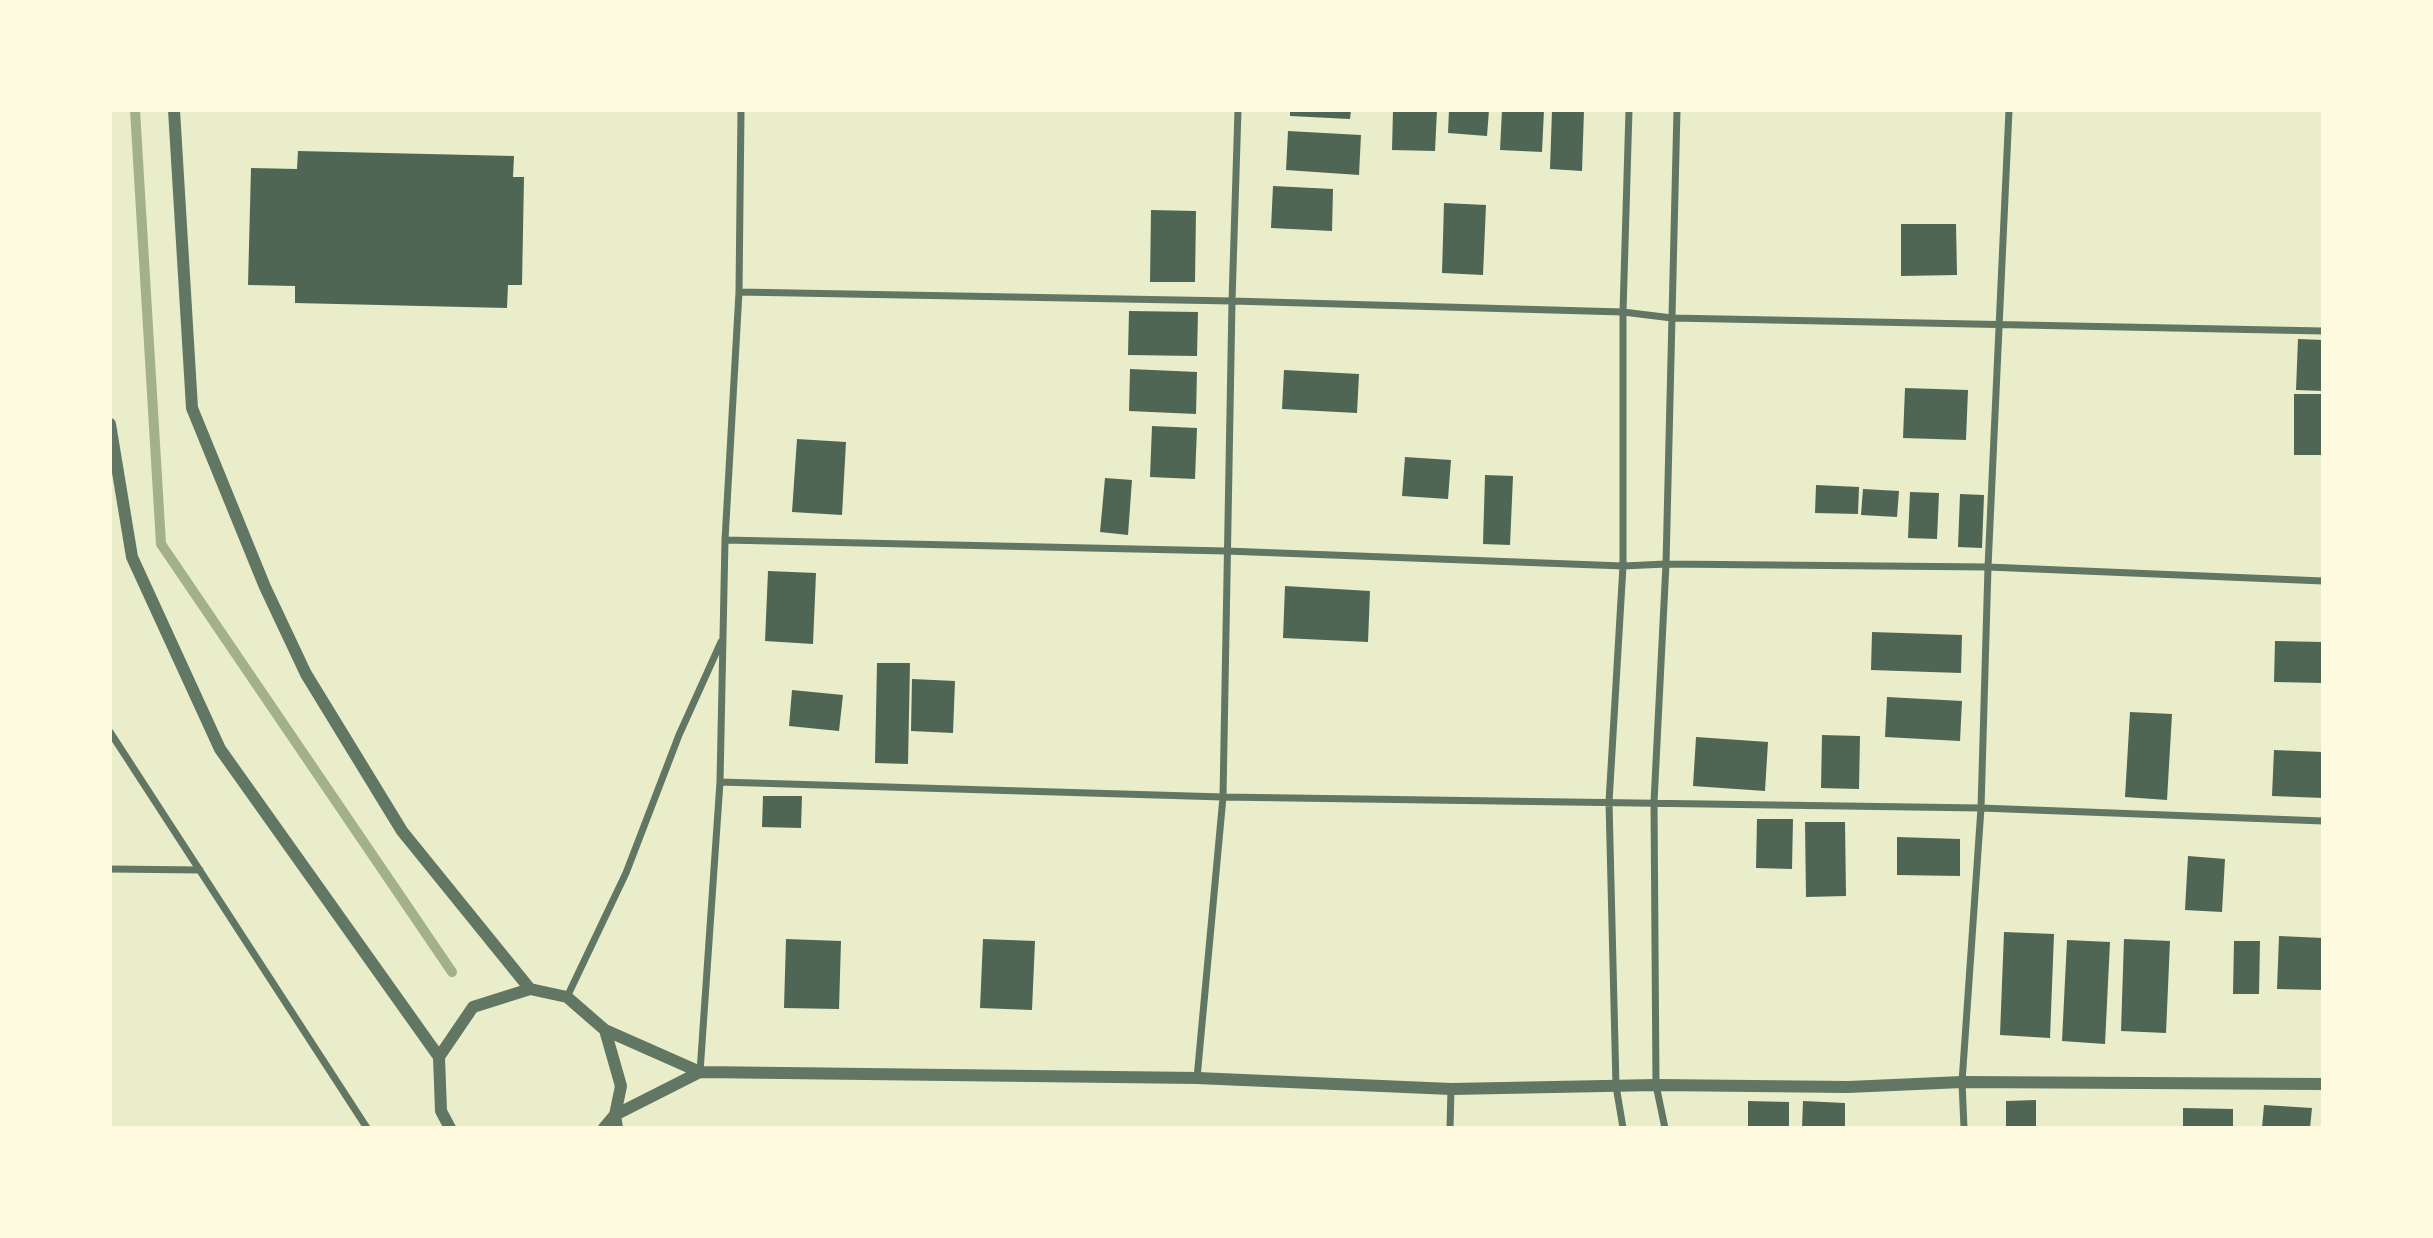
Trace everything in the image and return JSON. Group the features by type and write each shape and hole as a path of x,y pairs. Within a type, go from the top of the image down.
{"street":[{"path":"174,110 192,408 202,433 265,587 306,674 402,831 530,989"},
{"path":"701,1072 720,782 725,540 739,292 741,110"},
{"path":"1197,1078 1223,797 1226,551 1238,110"},
{"path":"1623,1128 1616,1086 1609,802 1623,566 1623,312 1629,110"},
{"path":"1665,1128 1656,1085 1654,802 1666,564 1677,110"},
{"path":"1964,1128 1962,1082 1981,808 1988,567 2008,110"},
{"path":"739,292 1232,301 1623,312 1672,318 2323,331"},
{"path":"110,424 132,557 220,749 439,1057 441,1111 450,1128"},
{"path":"725,540 1226,551 1623,566 1666,564 1988,567 2323,581"},
{"path":"567,997 626,873 679,735 723,638"},
{"path":"110,732 367,1128"},
{"path":"720,782 1223,797 1981,808 2323,821"},
{"path":"110,869 200,870"},
{"path":"439,1057 473,1007 530,989 567,997 605,1030 701,1072 1197,1078 1451,1089 1656,1085 1848,1087 1962,1082 2323,1084"},
{"path":"605,1030 621,1086 616,1121"},
{"path":"604,1128 701,1072"},
{"path":"1450,1128 1451,1089"}],"building":[{"path":"1290,110 1351,110 1350,119 1290,116"},
{"path":"1393,110 1437,110 1435,151 1392,150"},
{"path":"1449,110 1489,110 1487,136 1448,133"},
{"path":"1502,110 1544,110 1542,152 1500,150"},
{"path":"1552,110 1584,110 1582,171 1550,169"},
{"path":"1288,131 1361,135 1359,175 1286,170"},
{"path":"298,151 514,156 513,177 524,177 522,285 508,285 507,308 295,303 295,286 248,285 251,168 297,169"},
{"path":"1273,186 1333,189 1332,231 1271,228"},
{"path":"1444,203 1486,205 1483,275 1442,273"},
{"path":"1151,210 1196,211 1195,282 1150,282"},
{"path":"1901,224 1956,224 1957,275 1901,276"},
{"path":"1129,311 1198,312 1197,356 1128,355"},
{"path":"2298,339 2323,340 2323,391 2296,390"},
{"path":"1130,369 1197,372 1196,414 1129,411"},
{"path":"1284,370 1359,374 1357,413 1282,409"},
{"path":"1905,388 1968,390 1966,440 1903,438"},
{"path":"2294,394 2323,394 2323,455 2294,455"},
{"path":"1152,426 1197,428 1195,479 1150,477"},
{"path":"797,439 846,442 842,515 792,512"},
{"path":"1405,457 1451,460 1448,499 1402,496"},
{"path":"1485,475 1513,476 1510,545 1483,544"},
{"path":"1105,478 1132,480 1128,535 1100,532"},
{"path":"1816,485 1859,487 1858,514 1815,513"},
{"path":"1863,489 1899,491 1897,517 1861,515"},
{"path":"1910,492 1939,493 1937,539 1908,538"},
{"path":"1960,494 1984,495 1982,548 1958,547"},
{"path":"768,571 816,573 813,644 765,641"},
{"path":"1285,586 1370,591 1368,642 1283,638"},
{"path":"1872,632 1962,635 1961,673 1871,670"},
{"path":"2275,641 2323,642 2323,683 2274,682"},
{"path":"877,663 910,663 908,764 875,763"},
{"path":"912,679 955,681 953,733 911,731"},
{"path":"792,690 843,695 839,731 789,726"},
{"path":"1887,697 1962,701 1960,741 1885,737"},
{"path":"2130,712 2172,714 2167,800 2125,797"},
{"path":"1822,735 1860,736 1859,789 1821,788"},
{"path":"1696,737 1768,742 1765,791 1693,786"},
{"path":"2274,750 2323,752 2323,798 2272,796"},
{"path":"763,796 802,796 801,828 762,827"},
{"path":"1757,819 1793,819 1792,869 1756,868"},
{"path":"1805,822 1845,822 1846,896 1806,897"},
{"path":"1897,837 1960,839 1960,876 1897,875"},
{"path":"2188,856 2225,859 2222,912 2185,910"},
{"path":"2004,932 2054,934 2050,1038 2000,1035"},
{"path":"2279,936 2323,938 2323,990 2277,989"},
{"path":"786,939 841,941 839,1009 784,1008"},
{"path":"983,939 1035,941 1032,1010 980,1008"},
{"path":"2124,939 2170,941 2166,1033 2121,1031"},
{"path":"2067,940 2110,942 2105,1044 2062,1041"},
{"path":"2234,941 2260,941 2259,994 2233,994"},
{"path":"2036,1100 2036,1128 2006,1128 2006,1101"},
{"path":"1748,1101 1789,1102 1789,1128 1748,1128"},
{"path":"1803,1101 1845,1103 1845,1128 1802,1128"},
{"path":"2264,1105 2312,1108 2310,1128 2262,1128"},
{"path":"2183,1108 2233,1109 2233,1128 2183,1128"}],"waterway":[{"path":"135,110 161,544 452,972"}]}
